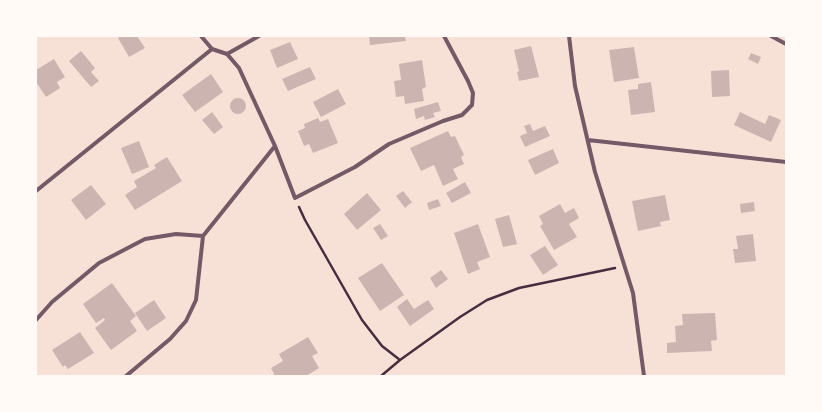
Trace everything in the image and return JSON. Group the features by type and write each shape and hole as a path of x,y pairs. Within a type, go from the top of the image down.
{"street":[{"path":"202,36 212,49 227,54 239,68 275,146 296,198 355,167 389,144 443,121 462,115 472,105 473,93 444,36"},
{"path":"227,54 259,36"},
{"path":"569,36 575,86 595,172 633,293 644,376"},
{"path":"771,36 786,44"},
{"path":"36,191 212,49"},
{"path":"588,140 786,162"},
{"path":"126,376 170,339 186,321 196,300 203,236 275,146"},
{"path":"36,320 52,302 99,263 145,239 176,234 203,236"}],"path":[{"path":"296,198 305,220 362,320 382,346 400,360"},
{"path":"381,376 400,360 488,300 519,288 625,266"}],"building":[{"path":"121,36 137,36 145,48 129,57 118,38"},
{"path":"369,36 405,36 406,41 370,45"},
{"path":"290,42 298,59 277,68 270,50"},
{"path":"531,46 539,77 519,81 517,72 519,71 514,50"},
{"path":"634,47 639,78 614,82 609,50"},
{"path":"81,51 95,68 91,72 99,81 91,87 69,61"},
{"path":"751,53 761,57 758,64 748,59"},
{"path":"54,59 65,77 57,82 60,88 46,97 36,82 36,70"},
{"path":"422,60 426,87 422,89 424,101 405,104 404,96 396,97 394,81 401,80 399,64"},
{"path":"310,67 316,79 288,91 282,79"},
{"path":"729,70 730,96 712,97 711,71"},
{"path":"211,74 223,92 195,112 182,95"},
{"path":"651,82 655,112 631,115 628,90 638,89 638,84"},
{"path":"338,89 346,104 321,117 313,102"},
{"path":"238,98 244,100 246,106 244,112 238,114 232,112 230,106 232,100"},
{"path":"438,102 441,111 433,113 435,117 425,120 424,116 416,119 414,109"},
{"path":"212,112 223,127 214,134 202,120"},
{"path":"740,112 765,124 769,115 781,120 771,142 734,125"},
{"path":"318,118 320,122 328,119 338,143 313,153 309,144 304,146 298,131 305,128 304,124"},
{"path":"530,124 533,131 545,126 550,136 525,147 520,136 527,133 524,126"},
{"path":"448,131 451,137 455,136 464,155 461,157 464,164 453,169 458,179 443,186 434,165 421,171 410,148"},
{"path":"139,141 149,167 132,174 121,148"},
{"path":"553,149 559,163 535,175 528,160"},
{"path":"167,157 182,181 135,210 125,195 137,187 134,181 156,168 154,165"},
{"path":"465,182 471,193 452,203 446,193"},
{"path":"91,185 106,204 86,220 71,200"},
{"path":"403,191 412,202 405,208 396,196"},
{"path":"367,193 381,210 357,230 344,214"},
{"path":"665,195 670,220 660,222 661,226 638,231 632,201"},
{"path":"438,199 441,206 429,210 427,203"},
{"path":"754,202 755,211 741,213 740,204"},
{"path":"560,204 565,213 574,208 579,218 569,224 577,237 554,250 540,226 543,224 539,216"},
{"path":"509,215 517,244 503,247 495,219"},
{"path":"380,224 388,236 381,240 373,228"},
{"path":"478,224 490,257 477,262 480,269 468,274 454,233"},
{"path":"753,234 756,261 735,263 733,249 738,249 736,236"},
{"path":"545,246 558,265 543,275 530,255"},
{"path":"382,263 404,295 380,311 358,278"},
{"path":"441,270 448,279 436,288 430,278"},
{"path":"112,283 136,316 130,321 137,331 111,350 95,328 105,320 104,318 96,323 83,304"},
{"path":"407,299 414,309 428,300 434,309 410,326 397,307"},
{"path":"154,300 166,318 147,331 135,313"},
{"path":"715,313 717,340 711,341 712,351 667,353 667,343 676,342 675,326 683,325 682,314"},
{"path":"80,332 94,353 68,369 65,365 63,367 52,350"},
{"path":"308,337 318,353 312,356 319,368 306,376 275,376 271,368 283,361 279,354"}]}
